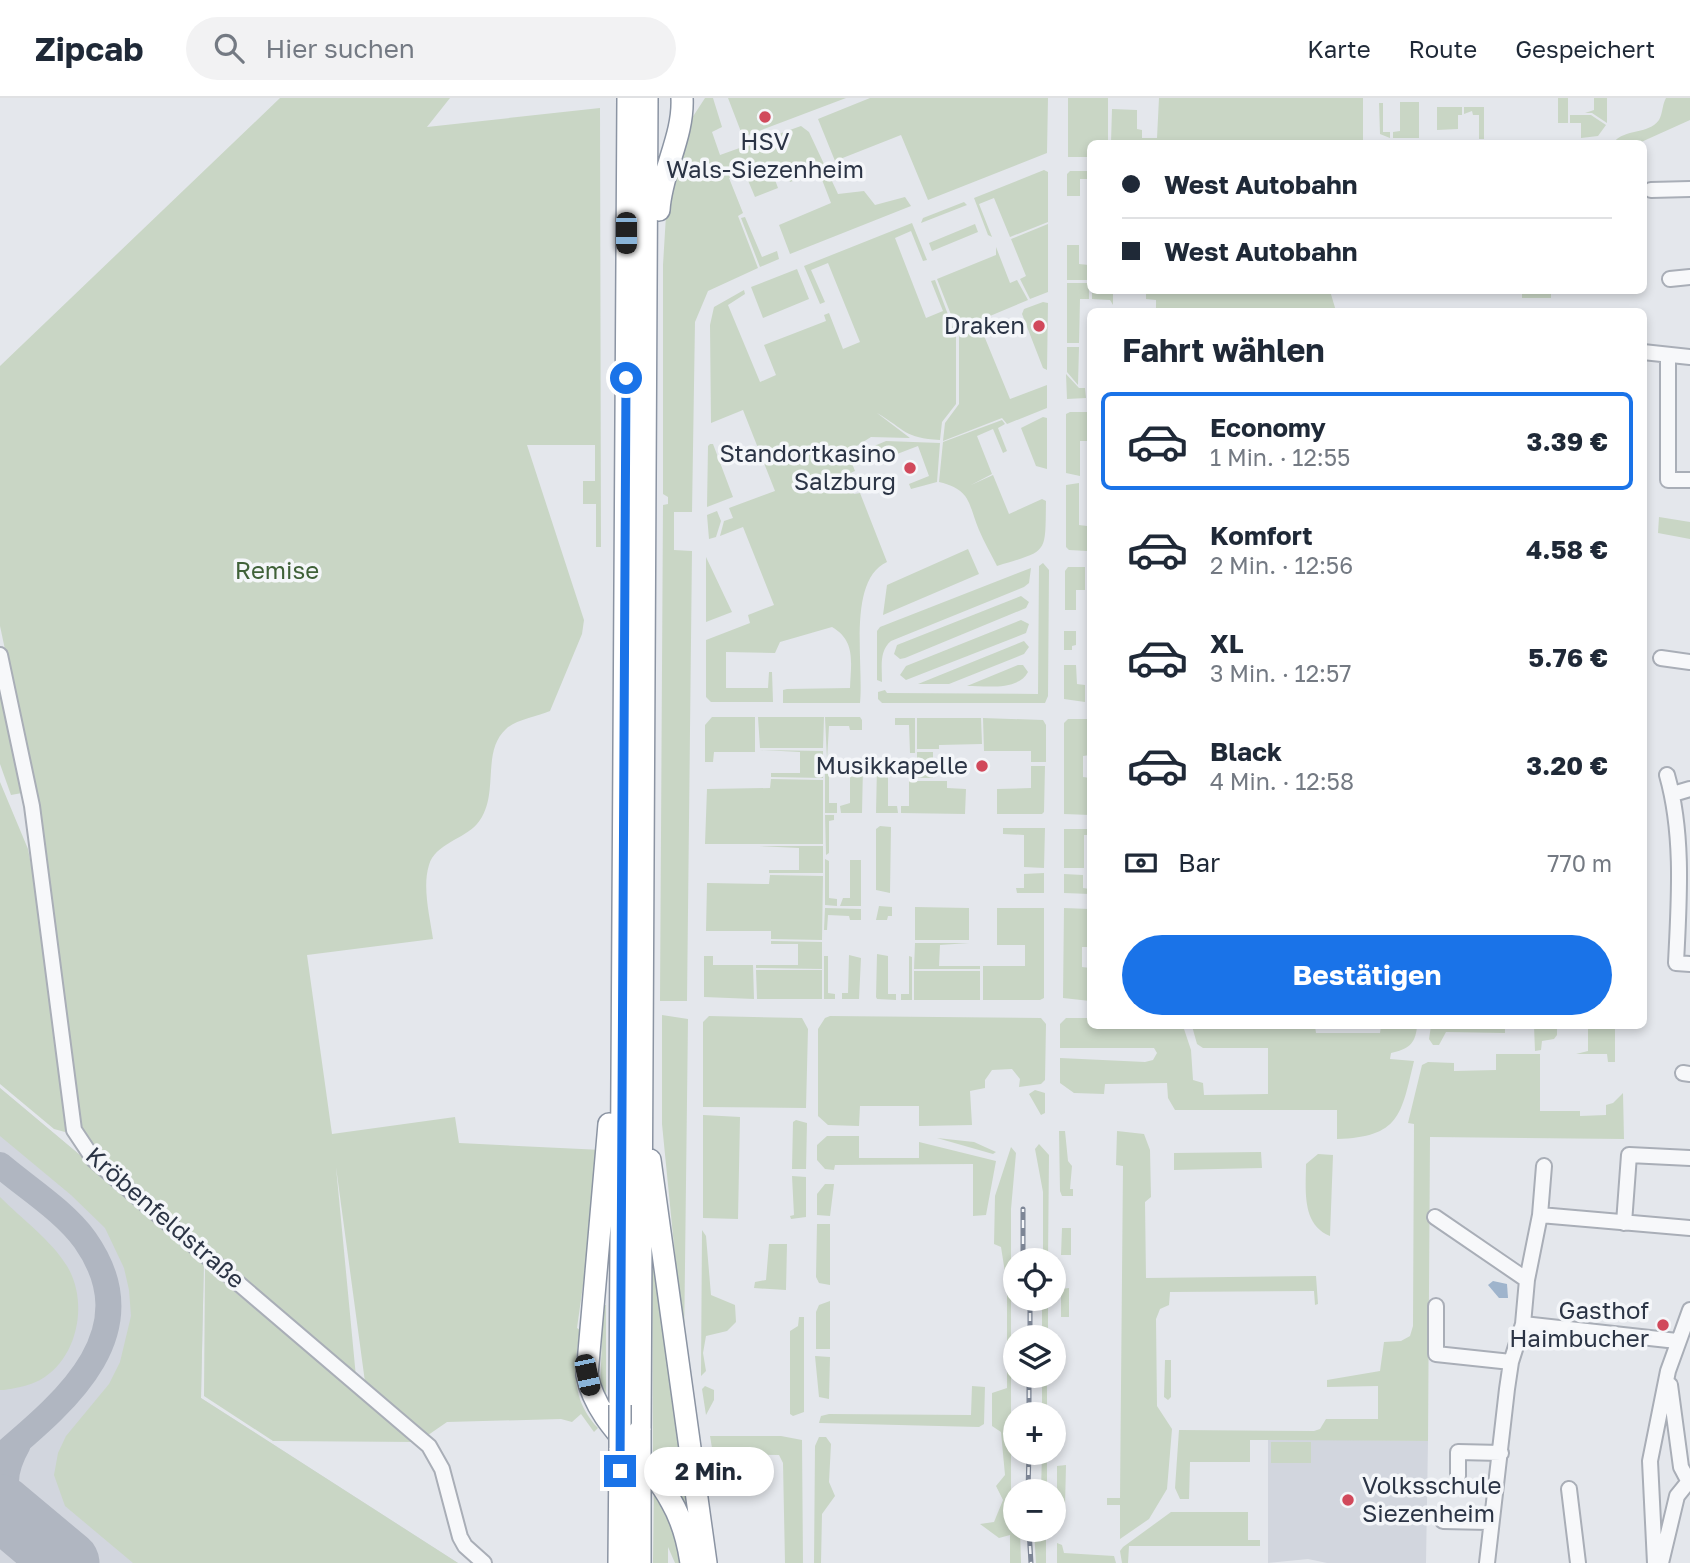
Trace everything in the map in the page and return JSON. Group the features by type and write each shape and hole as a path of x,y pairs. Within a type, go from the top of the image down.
{"highway":[{"path":"615,98 617,158 626,171"},
{"path":"620,1563 628,98"},
{"path":"639,1563 647,98"},
{"path":"647,252 658,223 660,189 680,125 682,98"},
{"path":"680,125 696,98"},
{"path":"621,1082 610,1123 587,1375 597,1405 670,1499 682,1526 691,1563"},
{"path":"642,1128 655,1176 706,1563"}],"street":[{"path":"1651,190 1690,189"},
{"path":"1670,279 1690,277"},
{"path":"1647,353 1690,357"},
{"path":"1668,356 1668,480 1690,480"},
{"name":"Kröbenfeldstraße","path":"0,655 32,806 74,1130 80,1143 94,1160 429,1446 442,1469 464,1546 484,1563"},
{"path":"1661,658 1690,662"},
{"path":"1667,775 1673,794 1685,885 1676,963 1690,964"},
{"path":"1673,794 1690,789"},
{"path":"1624,1223 1629,1155 1690,1158"},
{"path":"1487,1563 1489,1521 1501,1453 1511,1362 1523,1324 1527,1280 1540,1215 1544,1166"},
{"path":"1540,1215 1690,1228"},
{"path":"1435,1217 1527,1280"},
{"path":"1436,1306 1436,1354 1511,1362"},
{"path":"1655,1563 1650,1461 1668,1371 1690,1310"},
{"path":"1523,1324 1677,1341"},
{"path":"1661,1563 1677,1496 1689,1483 1681,1467 1668,1371"},
{"path":"1458,1476 1458,1452 1501,1453"},
{"path":"1569,1489 1578,1563"},
{"path":"1443,1521 1489,1521"}],"shaded area":[{"path":"0,1088 204,1259 201,1398 458,1563 0,1563"},
{"name":"Volksschule Siezenheim","path":"1268,1439 1428,1441 1426,1563 1327,1563 1308,1559 1268,1563"}],"green space":[{"name":"Remise","path":"280,98 450,98 427,127 600,108 601,547 596,547 596,504 583,504 583,481 595,481 595,445 527,445 584,620 582,634 550,711 515,723 498,739 492,762 488,801 477,824 443,847 432,858 426,883 433,939 307,955 332,1134 455,1117 459,1143 602,1150 577,1328 580,1330 576,1356 578,1394 589,1417 598,1428 594,1432 581,1414 572,1422 561,1419 447,1422 418,1442 273,1441 204,1396 205,1267 353,1391 365,1382 336,1167 356,1377 87,1142 82,1127 38,804 0,626 0,366"},
{"path":"705,98 713,98 722,127 712,132 720,155 801,126 809,132 838,194 864,191 875,205 905,197 911,206 790,254 779,225 831,203 819,172 790,182 786,172 774,177 778,188 755,197 744,171 729,178 743,213 738,216 758,268 708,291 695,322 692,512 674,512 674,550 692,551 687,1001 660,1001 663,505 668,504 668,497 663,494 663,265 667,199 673,159 692,118"},
{"name":"HSV Wals-Siezenheim","path":"728,98 846,98 743,137"},
{"path":"870,98 1048,98 1047,153 928,200 901,135 835,161 818,119"},
{"path":"1068,98 1108,98 1108,140 1087,140 1087,157 1068,157"},
{"path":"1159,98 1363,98 1363,140 1111,140 1112,109 1137,110 1137,129 1142,130 1142,138 1157,138"},
{"path":"1558,98 1568,98 1568,123 1558,123"},
{"path":"1594,98 1607,98 1607,123 1592,113 1585,113 1594,110"},
{"path":"1666,98 1690,98 1690,120 1646,140 1616,140 1654,125 1659,120"},
{"path":"1400,102 1419,102 1419,138 1393,138 1393,132 1400,131"},
{"path":"1379,103 1383,103 1383,132 1390,132 1390,138 1380,134"},
{"path":"1437,107 1462,107 1462,115 1458,115 1458,129 1437,130"},
{"path":"1464,107 1484,107 1484,139 1479,139 1479,115 1473,115 1472,111 1464,114"},
{"path":"1570,115 1591,115 1606,125 1598,136 1581,138 1581,123 1570,123"},
{"path":"1044,170 1048,172 1048,222 1010,237 994,198 979,204 992,237 988,235 974,198"},
{"path":"1070,171 1087,171 1087,179 1080,179 1080,196 1067,196 1067,174"},
{"path":"964,202 967,205 921,223 923,218"},
{"path":"745,217 762,257 777,251 779,259 760,267 741,218"},
{"path":"912,223 927,260 923,261 911,231 895,238 926,318 943,311 931,281 935,280 956,336 956,404 942,422 940,440 912,435 877,413 910,438 871,437 836,459 837,461 861,452 863,456 851,461 855,471 846,475 854,494 860,493 887,562 875,572 866,586 862,604 860,703 783,703 783,690 787,689 850,688 849,646 832,627 780,642 775,653 726,652 726,688 768,688 769,672 772,672 773,702 711,702 706,697 706,640 750,623 748,615 774,605 743,527 720,536 724,521 733,518 729,508 775,491 743,410 711,423 710,325 714,307 744,290 745,294 728,305 760,382 776,375 764,345 826,321 824,315 829,313 843,349 860,342 828,263 811,270 825,302 820,304 804,266"},
{"path":"975,224 978,232 932,251 929,243"},
{"path":"1048,224 1048,292 1030,299 1020,279 1026,276 1011,239"},
{"path":"1067,245 1079,245 1079,264 1087,265 1087,280 1067,280"},
{"path":"996,247 1010,283 1017,280 1028,300 978,321 1010,399 1047,385 1047,408 1007,424 1002,418 943,441 945,423 959,404 959,335 937,279 996,255"},
{"path":"797,269 809,299 763,318 751,287"},
{"path":"1067,283 1087,283 1089,299 1080,299 1079,343 1067,343"},
{"path":"1092,294 1113,294 1113,305 1110,300 1092,299"},
{"path":"1146,294 1331,294 1335,308 1156,308 1156,300 1146,299"},
{"path":"1522,294 1551,294 1551,298 1522,298"},
{"path":"1043,302 1048,303 1047,370 1043,368 1022,314 1024,309"},
{"path":"1067,347 1079,347 1078,385 1067,372"},
{"path":"1066,374 1079,388 1085,388 1086,398 1067,399"},
{"path":"1087,412 1087,441 1080,441 1080,476 1066,473 1066,414"},
{"path":"1043,417 1047,418 1047,469 1036,466 1021,428"},
{"path":"1002,420 1005,424 998,428 1007,451 1003,453 993,429 977,436 992,474 971,485 993,475 1009,514 1042,499 1046,501 1046,519 1041,548 1026,557 997,566 967,499 958,489 939,482 943,442"},
{"path":"886,441 940,443 937,482 911,489 909,484 929,476 918,446 884,459 880,450 869,454 867,449"},
{"path":"713,444 733,497 707,507 708,446"},
{"path":"1079,483 1079,525 1087,526 1087,551 1069,550 1066,547 1066,485"},
{"path":"717,511 721,521 716,537 709,539 707,515"},
{"path":"1659,517 1690,522 1690,539 1658,533"},
{"path":"968,549 979,574 883,615 887,585"},
{"path":"706,557 732,612 706,622"},
{"path":"1043,563 1049,570 1048,696 1045,703 882,703 878,699 878,692 885,690 887,693 1038,694 1039,566"},
{"path":"1068,567 1085,567 1085,590 1076,590 1076,610 1065,610 1065,571"},
{"path":"1031,568 1029,583 1024,587 891,641 883,654 882,682 877,680 877,631 880,627"},
{"path":"1021,596 1029,602 1026,608 905,658 900,659 894,654 897,645"},
{"path":"1021,620 1029,624 1026,633 906,680 900,675 906,666"},
{"path":"1064,631 1076,631 1076,645 1072,646 1072,650 1064,650"},
{"path":"1024,641 1029,647 1024,654 949,684 918,684"},
{"path":"1023,665 1028,672 1017,682 1001,686 967,686"},
{"path":"1064,665 1076,665 1077,684 1085,685 1085,702 1064,699"},
{"path":"0,688 22,793 11,795 0,764"},
{"path":"712,717 755,717 755,752 714,752 713,762 705,762 705,725"},
{"path":"758,717 824,717 823,748 760,748"},
{"path":"825,717 860,717 862,720 862,730 850,730 849,726 829,726 827,760"},
{"path":"895,718 915,718 915,753 910,753 909,725 895,725"},
{"path":"917,718 981,718 982,744 939,745 939,749 917,749"},
{"path":"983,718 1043,720 1046,725 1046,762 1031,762 1031,751 984,751"},
{"path":"1068,719 1087,719 1087,755 1083,756 1083,777 1087,778 1087,815 1064,814 1064,723"},
{"path":"760,750 823,751 823,778 771,777 771,773 800,773 800,752"},
{"path":"917,752 933,752 933,778 909,778 912,762 917,761"},
{"path":"825,763 829,764 829,803 837,803 837,813 825,813"},
{"path":"850,764 863,766 862,813 841,813 840,806 850,803"},
{"path":"885,764 885,770 888,771 888,806 897,806 898,813 876,813 877,766"},
{"path":"1031,766 1045,766 1044,812 997,814 997,789 1031,788"},
{"path":"771,779 823,780 823,844 705,844 707,789 770,788"},
{"path":"909,781 947,781 947,788 966,789 965,814 901,813 901,806 909,806"},
{"path":"0,782 28,849 51,970 68,1114 65,1132 54,1129 0,1084"},
{"path":"825,815 834,815 834,820 829,821 829,853 826,855"},
{"path":"880,826 891,827 890,893 876,890 876,829"},
{"path":"1003,828 1045,828 1044,868 1024,867 1024,835 1003,834"},
{"path":"1064,829 1087,829 1087,835 1084,835 1084,868 1064,868"},
{"path":"759,846 823,846 823,873 769,873 769,870 799,870 799,848"},
{"path":"825,859 829,861 829,898 837,899 837,906 825,905"},
{"path":"850,860 861,860 861,906 840,906 843,898 850,898"},
{"path":"1044,873 1044,893 1017,893 1016,888 1024,888 1024,874"},
{"path":"1064,874 1083,875 1083,888 1087,889 1087,894 1064,893"},
{"path":"770,875 823,876 822,940 771,939 771,931 706,931 707,883 769,884"},
{"path":"879,906 892,907 892,916 888,916 887,920 876,920"},
{"path":"915,907 969,908 969,940 915,940"},
{"path":"825,908 861,909 861,920 850,920 849,916 828,915 827,930 824,930"},
{"path":"997,908 1044,908 1044,998 1040,1000 983,1000 983,966 1025,966 1025,945 997,945"},
{"path":"1064,908 1087,909 1087,947 1082,947 1082,967 1087,968 1087,1001 1063,998"},
{"path":"771,941 822,942 822,969 756,968 756,965 798,965 798,944 771,944"},
{"path":"915,943 969,943 940,945 939,966 980,966 980,969 914,969"},
{"path":"877,954 888,956 888,994 896,994 896,1000 876,997"},
{"path":"849,955 861,958 859,999 842,999 842,993 848,993"},
{"path":"704,956 713,956 713,965 753,965 754,999 704,997"},
{"path":"824,956 828,956 828,993 835,994 835,999 824,999"},
{"path":"909,956 912,957 912,1000 901,1000 901,994 909,994"},
{"path":"756,970 822,970 822,999 757,999"},
{"path":"914,971 980,971 980,1000 914,1000"},
{"path":"662,1015 688,1019 684,1347 662,1124"},
{"path":"709,1016 802,1018 808,1029 806,1108 703,1107 703,1022"},
{"path":"825,1018 1041,1018 1046,1024 1045,1080 1041,1084 1019,1087 1020,1079 1012,1069 992,1070 985,1080 985,1088 970,1091 972,1125 919,1126 919,1106 860,1106 859,1126 828,1125 818,1116 818,1029"},
{"path":"1066,1018 1087,1018 1087,1029 1184,1029 1191,1050 1193,1080 1203,1083 1204,1095 1268,1094 1268,1048 1203,1048 1197,1044 1193,1029 1315,1029 1316,1033 1380,1033 1381,1029 1416,1029 1410,1045 1391,1053 1390,1059 1414,1061 1401,1109 1394,1119 1386,1128 1374,1134 1337,1139 1337,1110 1175,1110 1168,1098 1167,1083 1105,1084 1104,1094 1074,1093 1060,1083 1060,1058 1145,1062 1153,1060 1157,1053 1154,1048 1060,1048 1060,1024"},
{"path":"1431,1029 1505,1029 1505,1033 1446,1032 1439,1045 1433,1045 1429,1039"},
{"path":"1534,1029 1557,1029 1554,1039 1542,1041 1541,1050 1535,1051"},
{"path":"1588,1029 1615,1029 1615,1062 1608,1062 1607,1054 1576,1054 1588,1051"},
{"path":"1496,1054 1540,1054 1540,1111 1580,1111 1580,1116 1606,1115 1606,1105 1613,1103 1623,1093 1624,1139 1430,1137 1428,1441 1250,1440 1250,1462 1190,1462 1189,1499 1180,1499 1175,1488 1179,1430 1314,1431 1320,1429 1326,1419 1378,1419 1378,1386 1327,1387 1327,1380 1380,1371 1384,1342 1401,1341 1410,1336 1413,1326 1414,1124 1408,1123 1422,1065 1428,1062 1454,1063 1454,1071 1496,1070"},
{"path":"0,1088 204,1259 201,1398 458,1563 133,1563 65,1506 54,1475 58,1453 66,1436 109,1384 120,1362 131,1316 129,1290 124,1268 105,1228 71,1195 0,1136"},
{"path":"1035,1090 1045,1093 1045,1113 1041,1115 1029,1094"},
{"path":"703,1115 740,1117 738,1219 703,1218"},
{"path":"796,1120 807,1123 806,1169 792,1169 793,1122"},
{"path":"1059,1131 1065,1131 1068,1161 1072,1166 1070,1189 1073,1189 1073,1196 1062,1196 1060,1191"},
{"path":"1117,1131 1144,1134 1150,1150 1151,1197 1145,1202 1146,1278 1316,1276 1318,1304 1315,1305 1314,1291 1170,1292 1169,1305 1160,1309 1156,1319 1157,1406 1172,1429 1167,1489 1149,1519 1120,1539 1120,1505 1107,1505 1107,1498 1120,1498 1123,1166 1116,1165"},
{"path":"827,1136 859,1136 859,1158 919,1158 919,1142 996,1161 986,1215 973,1216 973,1164 835,1165 834,1170 825,1169 817,1160 817,1145"},
{"path":"937,1138 974,1142 996,1152 993,1154"},
{"path":"1039,1144 1049,1155 1048,1248 1043,1248 1043,1192 1035,1149"},
{"path":"1011,1147 1016,1153 1011,1248 1003,1248 1003,1260 1001,1247 994,1244 995,1196"},
{"path":"1261,1152 1262,1168 1174,1170 1174,1153"},
{"path":"1318,1154 1333,1155 1330,1236 1314,1223 1307,1205 1306,1164"},
{"path":"792,1176 806,1177 806,1217 791,1219 790,1216 794,1215"},
{"path":"825,1184 834,1184 830,1216 817,1215 817,1194"},
{"path":"0,1197 45,1239 67,1266 74,1280 78,1312 71,1344 53,1371 31,1384 4,1390 0,1390"},
{"path":"652,1212 700,1563 653,1468"},
{"path":"817,1224 830,1224 830,1285 819,1283 816,1277"},
{"path":"1062,1228 1071,1228 1071,1255 1066,1255 1066,1248 1061,1248"},
{"path":"702,1230 706,1236 711,1295 735,1305 736,1322 727,1331 706,1336 703,1353 706,1371 701,1376"},
{"path":"769,1244 787,1244 786,1290 754,1288 755,1282 766,1280"},
{"path":"1066,1288 1069,1288 1069,1317 1061,1317 1061,1311 1066,1311"},
{"path":"830,1301 830,1349 816,1349 816,1312 819,1305"},
{"path":"603,1305 606,1305 606,1395 600,1395"},
{"path":"1007,1311 1011,1311 1011,1325 1007,1325"},
{"path":"1042,1311 1048,1311 1048,1325 1042,1325"},
{"path":"799,1317 804,1317 804,1412 793,1416 790,1414 790,1331 798,1326"},
{"path":"815,1356 830,1357 829,1399 819,1397"},
{"path":"1165,1360 1171,1360 1171,1397 1168,1400 1164,1397"},
{"path":"705,1386 714,1390 714,1400 706,1415 702,1389"},
{"path":"972,1386 985,1387 984,1424 979,1427 819,1423 821,1416 829,1414 971,1415"},
{"path":"1011,1388 1011,1402 1003,1402 1003,1454 1001,1432 992,1426 992,1393"},
{"path":"1042,1388 1047,1388 1047,1402 1042,1402"},
{"path":"710,1436 781,1436 802,1440 803,1563 785,1563 783,1463 779,1455 713,1454"},
{"path":"819,1437 826,1437 831,1444 829,1482 835,1496 822,1514 821,1563 814,1563 815,1446"},
{"path":"1271,1442 1311,1442 1311,1463 1271,1463"},
{"path":"1004,1465 1011,1465 1011,1479 1003,1479 1003,1500 996,1486 1005,1475"},
{"path":"1042,1465 1047,1465 1047,1479 1041,1479"},
{"path":"1066,1465 1066,1479 1057,1479 1057,1466"},
{"path":"654,1484 664,1498 686,1563 675,1563 668,1547 668,1563 653,1563"},
{"path":"1003,1500 1003,1537 999,1538 980,1524 994,1522"},
{"path":"1171,1512 1248,1512 1248,1540 1260,1540 1260,1546 1129,1546 1128,1563 1122,1563 1120,1551 1123,1547"},
{"path":"1010,1542 1020,1542 1021,1563 1010,1563"},
{"path":"1035,1542 1046,1542 1046,1563 1036,1563"},
{"path":"1057,1543 1062,1545 1064,1553 1114,1556 1116,1563 1057,1563"}],"water":[{"path":"1493,1281 1507,1284 1508,1298 1499,1298 1488,1285"}],"taxiway":[{"path":"0,1165 56,1210 85,1240 103,1273 108,1305 104,1334 92,1362 73,1388 50,1412 0,1457"},
{"path":"18,1444 9,1464 6,1483 9,1501 18,1522"}],"runway":[{"path":"0,1507 67,1563"}],"railway":[{"path":"1023,1209 1023,1248"},
{"path":"1030,1311 1030,1325"},
{"path":"1029,1388 1029,1402"},
{"path":"1028,1479 1029,1465"},
{"path":"1030,1542 1031,1563"}],"place":[{"name":"HSV Wals-Siezenheim","path":"765,117"},
{"name":"Draken","path":"1039,326"},
{"name":"Standortkasino Salzburg","path":"910,468"},
{"name":"Musikkapelle","path":"982,766"},
{"name":"Gasthof Haimbucher","path":"1663,1325"},
{"name":"Volksschule Siezenheim","path":"1348,1500"}],"route":[{"path":"620,1471 626,378"}]}
